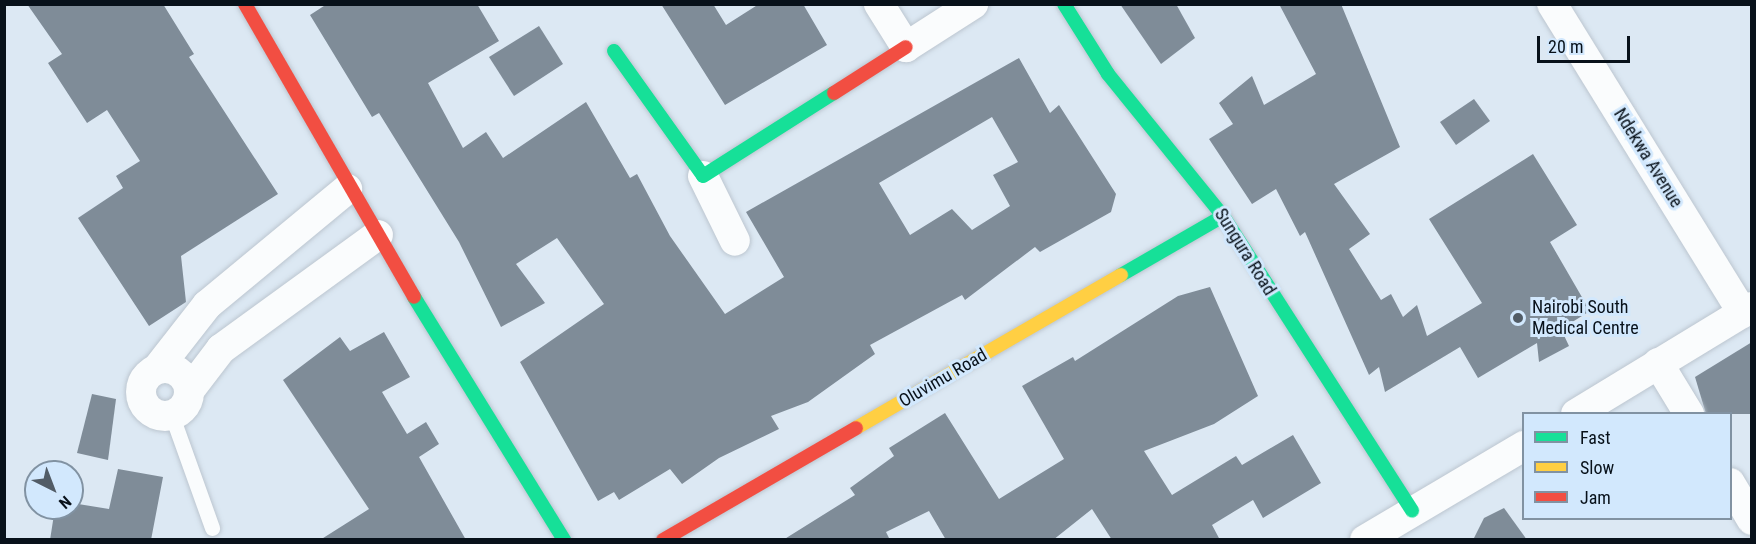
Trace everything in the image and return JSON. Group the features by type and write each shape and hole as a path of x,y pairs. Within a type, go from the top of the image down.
{"street":[{"path":"879,4 906,47"},
{"path":"703,176 973,4"},
{"name":"Sungura Road","path":"1064,4 1108,74 1223,216 1412,510"},
{"name":"Ndekwa Avenue","path":"1552,4 1747,310"},
{"path":"247,5 347,189 378,235 564,540"},
{"path":"614,51 703,176 735,241"},
{"path":"347,189 207,304 157,369 143,382 141,398 149,411 172,416 185,406 189,391 221,349 378,235"},
{"name":"Oluvimu Road","path":"663,540 1223,216"},
{"path":"1579,412 1747,310"},
{"path":"1658,363 1688,412"},
{"path":"157,369 178,371 189,391"},
{"path":"1365,540 1412,510 1522,447"},
{"path":"1732,485 1752,520"}],"lane":[{"path":"172,416 212,528"}],"building":[{"path":"27,4 163,4 194,54 189,57 278,194 181,256 186,302 149,326 78,218 123,188 116,176 140,161 107,110 87,123 48,63 62,54"},
{"path":"327,4 477,4 499,41 428,83 463,148 486,132 503,158 586,102 630,178 637,174 670,236 725,314 784,277 746,212 1019,58 1050,113 1059,105 1116,194 1111,212 1040,252 1035,247 965,300 962,295 870,345 875,354 808,402 771,416 779,429 719,458 682,484 670,469 619,500 614,492 598,501 520,362 604,304 557,238 516,264 545,303 501,327 459,242 379,113 372,117 310,15","holes":["992,117 1018,162 993,175 1010,206 972,230 952,209 910,235 879,183"]},
{"path":"661,4 713,4 726,25 759,4 803,4 827,45 725,105"},
{"path":"1120,4 1176,4 1195,38 1161,64"},
{"path":"1279,4 1341,4 1400,147 1334,184 1370,234 1349,249 1381,300 1391,294 1403,317 1417,305 1427,336 1482,303 1429,219 1533,154 1577,225 1550,242 1590,311 1561,329 1569,346 1539,362 1537,343 1478,378 1460,347 1385,392 1379,367 1369,375 1305,232 1300,236 1276,189 1252,204 1209,139 1233,124 1219,103 1252,76 1264,105 1316,74"},
{"path":"539,26 563,64 514,96 489,57"},
{"path":"1474,99 1490,121 1456,145 1440,122"},
{"path":"1210,287 1258,396 1214,424 1144,451 1172,495 1236,456 1242,465 1293,435 1321,483 1263,518 1253,500 1212,525 1220,540 1112,540 1092,509 1053,540 946,540 929,511 886,532 890,540 783,540 855,495 850,488 894,456 889,448 945,413 999,499 1064,459 1022,386 1073,357 1075,361 1178,296"},
{"path":"384,332 410,377 382,392 407,434 426,422 439,444 419,457 466,540 320,540 369,509 283,380 340,337 350,351"},
{"path":"1752,342 1752,414 1705,412 1695,377"},
{"path":"92,394 116,399 108,460 77,453"},
{"path":"118,469 163,477 151,540 50,540 53,520 84,520 84,505 109,509"},
{"path":"1504,508 1527,540 1473,540 1484,518"}],"traffic: fast":[{"path":"1064,4 1108,74 1223,216 1412,510"},
{"path":"614,51 703,176 834,93"},
{"path":"1121,275 1223,216"},
{"path":"414,297 564,540"}],"traffic: slow":[{"path":"856,428 1121,275"}],"traffic: jam":[{"path":"245,4 414,297"},
{"path":"834,93 906,47"},
{"path":"663,540 856,428"}],"place":[{"name":"Nairobi South Medical Centre","path":"1518,318"}]}
